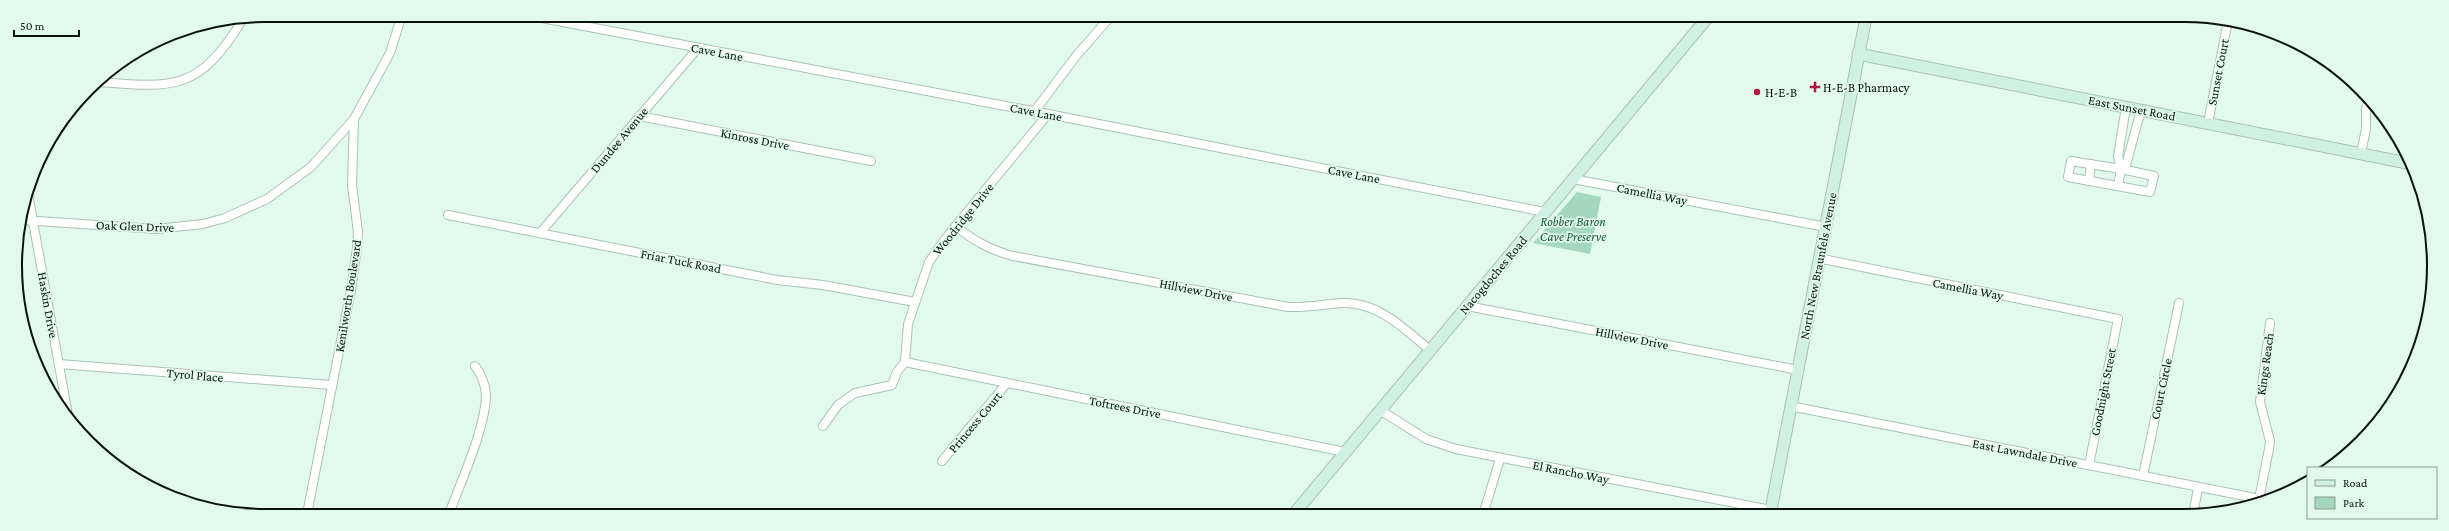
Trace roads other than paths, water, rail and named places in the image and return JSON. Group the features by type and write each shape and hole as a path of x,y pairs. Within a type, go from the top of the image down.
{"street":[{"name":"Kenilworth Boulevard","path":"308,509 351,290 357,248 358,232 352,185 354,119 390,53 400,22"},
{"name":"Cave Lane","path":"569,22 1048,114 1545,212"},
{"path":"1034,112 1076,56 1105,22"},
{"name":"Nacogdoches Road","path":"1299,509 1345,452 1704,22"},
{"name":"North New Braunfels Avenue","path":"1771,509 1818,258 1826,227 1865,22"},
{"path":"105,82 158,86 182,81 215,59 240,24"},
{"name":"Sunset Court","path":"2208,123 2227,26"},
{"name":"Dundee Avenue","path":"540,233 698,48"},
{"name":"East Sunset Road","path":"1858,54 2404,162"},
{"path":"2361,153 2366,129 2367,105"},
{"path":"2118,186 2121,168 2118,156 2126,107"},
{"path":"2121,168 2129,158 2141,110"},
{"name":"Woodridge Drive","path":"905,362 905,341 915,302 929,262 945,239 1048,114"},
{"name":"Kinross Drive","path":"639,116 871,161"},
{"name":"Oak Glen Drive","path":"27,220 156,229 195,225 225,218 267,199 311,167 354,119"},
{"path":"2120,142 2132,145"},
{"path":"2071,161 2091,164 2121,168 2154,176 2150,192 2068,177 2071,161"},
{"path":"2089,181 2091,164"},
{"name":"Camellia Way","path":"1573,179 1826,227"},
{"name":"Haskin Drive","path":"30,203 66,406"},
{"name":"Friar Tuck Road","path":"448,215 778,280 823,285 915,302"},
{"name":"Hillview Drive","path":"956,227 977,243 996,252 1013,256 1288,307 1318,307 1341,303 1370,307 1383,313 1430,350"},
{"name":"Camellia Way","path":"1818,258 2118,319"},
{"name":"Court Circle","path":"2143,476 2179,303"},
{"name":"Hillview Drive","path":"1467,306 1798,370"},
{"name":"Goodnight Street","path":"2088,465 2118,319"},
{"name":"Kings Reach","path":"2260,497 2270,441 2260,402 2270,323"},
{"path":"824,426 838,406 855,392 892,386 897,372 905,362"},
{"name":"Toftrees Drive","path":"905,362 1345,452"},
{"name":"Tyrol Place","path":"59,364 332,385"},
{"path":"451,509 481,424 485,406 484,383 475,366"},
{"name":"Princess Court","path":"942,461 1007,383"},
{"name":"East Lawndale Drive","path":"1790,406 2255,498"},
{"name":"El Rancho Way","path":"1380,410 1412,431 1433,442 1456,449 1750,509"},
{"path":"1485,509 1500,459"},
{"path":"2194,508 2198,488"}],"place":[{"name":"H-E-B Pharmacy","path":"1815,87"},
{"name":"H-E-B","path":"1757,92"}],"park label":[{"name":"Robber Baron Cave Preserve","path":"1573,228"}]}
